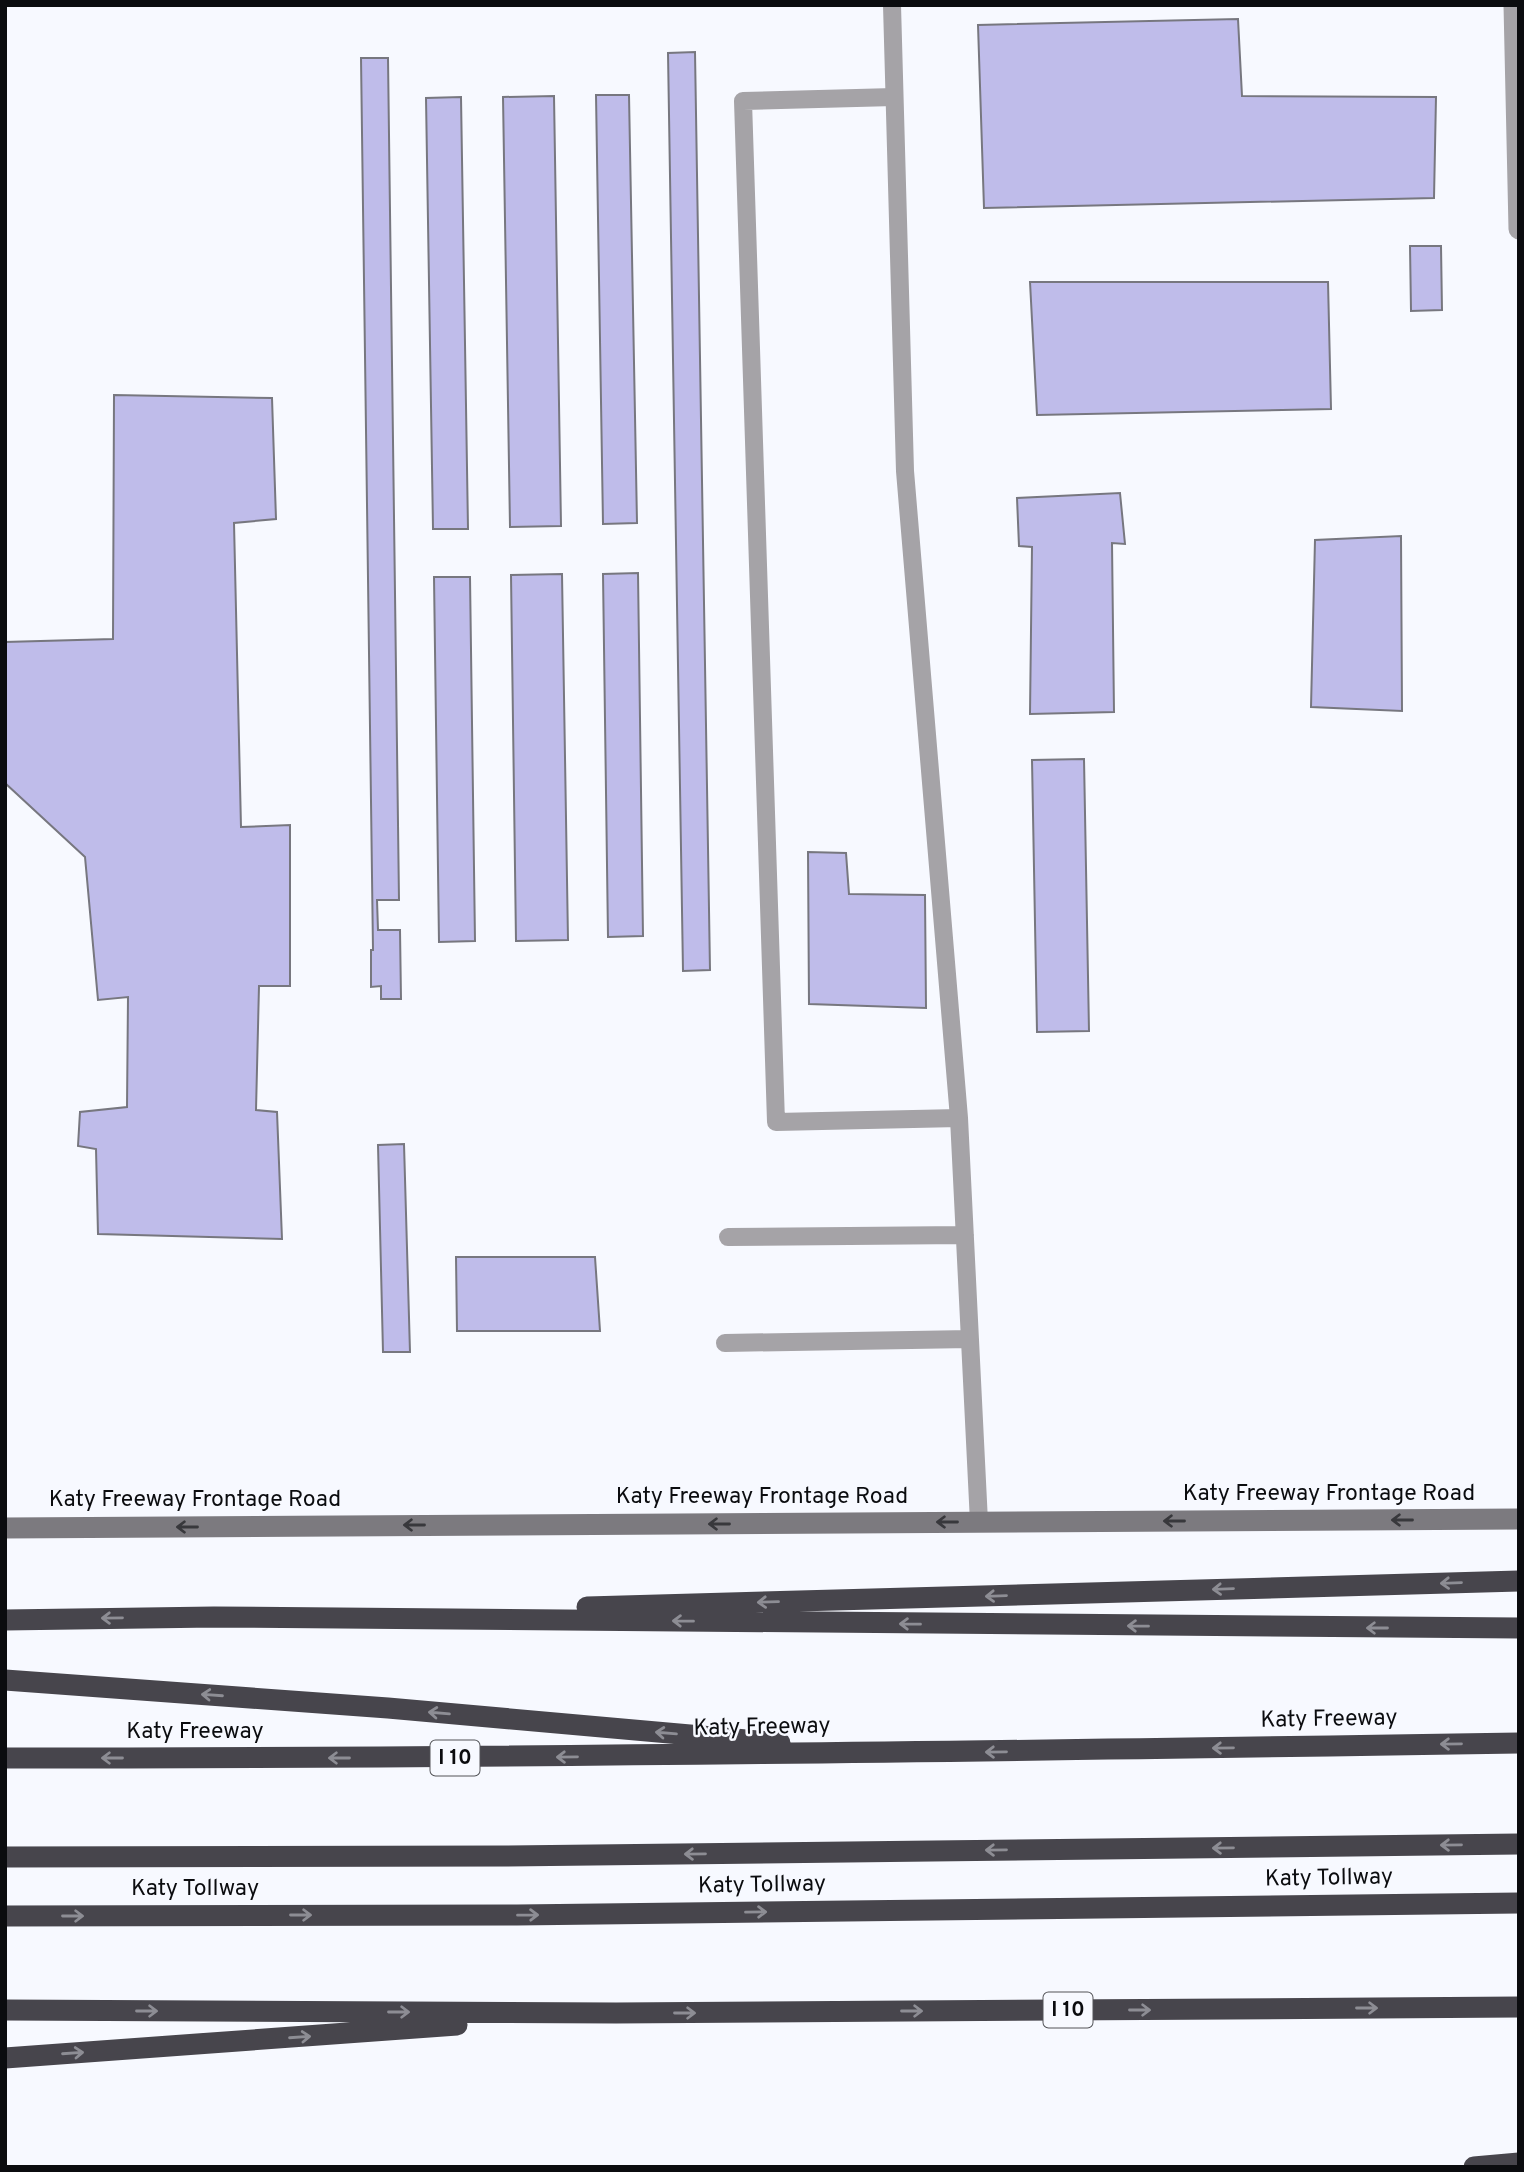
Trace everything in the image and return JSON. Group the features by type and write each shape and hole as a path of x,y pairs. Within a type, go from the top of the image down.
{"highway":[{"path":"5,1620 180,1618 1519,1581"},
{"path":"214,1617 1519,1629"},
{"path":"5,1680 388,1708 904,1753"},
{"name":"Katy Freeway","path":"5,1758 391,1758 904,1753 1519,1743"},
{"name":"Katy Tollway","path":"5,1857 508,1856 1519,1844"},
{"name":"Katy Tollway","path":"5,1916 517,1915 1519,1903"},
{"name":"I 10","path":"5,2010 616,2013 1519,2007"},
{"path":"5,2058 616,2013"},
{"path":"1474,2167 1519,2163"}],"main road":[{"name":"Katy Freeway Frontage Road","path":"5,1528 1519,1519"}],"street":[{"path":"1514,5 1519,229"}],"lane":[{"path":"892,5 905,471 959,1118 979,1522"},
{"path":"894,97 743,102 776,1122 959,1118"},
{"path":"728,1237 965,1235"},
{"path":"725,1343 970,1339"}],"building":[{"path":"1238,19 1242,96 1436,97 1434,198 984,208 978,25"},
{"path":"695,52 710,970 683,971 668,53"},
{"path":"361,58 388,58 399,900 377,900 378,930 400,930 401,999 381,999 381,986 371,987 373,950"},
{"path":"596,95 629,95 637,523 603,524"},
{"path":"554,96 561,526 510,527 503,97"},
{"path":"461,97 468,529 433,529 426,98"},
{"path":"1410,246 1441,246 1442,310 1411,311"},
{"path":"1030,282 1328,282 1331,409 1037,415"},
{"path":"114,395 272,398 276,519 234,523 241,827 290,825 290,986 259,986 256,1110 277,1112 282,1239 98,1234 96,1149 78,1146 80,1112 127,1107 128,997 98,1000 85,857 5,783 5,642 113,639"},
{"path":"1120,493 1125,544 1112,543 1114,712 1030,714 1032,547 1019,546 1017,498"},
{"path":"1401,536 1402,711 1311,707 1315,540"},
{"path":"638,573 643,936 608,937 603,574"},
{"path":"562,574 568,940 516,941 511,575"},
{"path":"434,577 470,577 475,941 439,942"},
{"path":"1084,759 1089,1031 1037,1032 1032,760"},
{"path":"808,852 846,853 849,894 925,895 926,1008 809,1004"},
{"path":"404,1144 410,1352 383,1352 378,1145"},
{"path":"456,1257 595,1257 600,1331 457,1331"}]}
